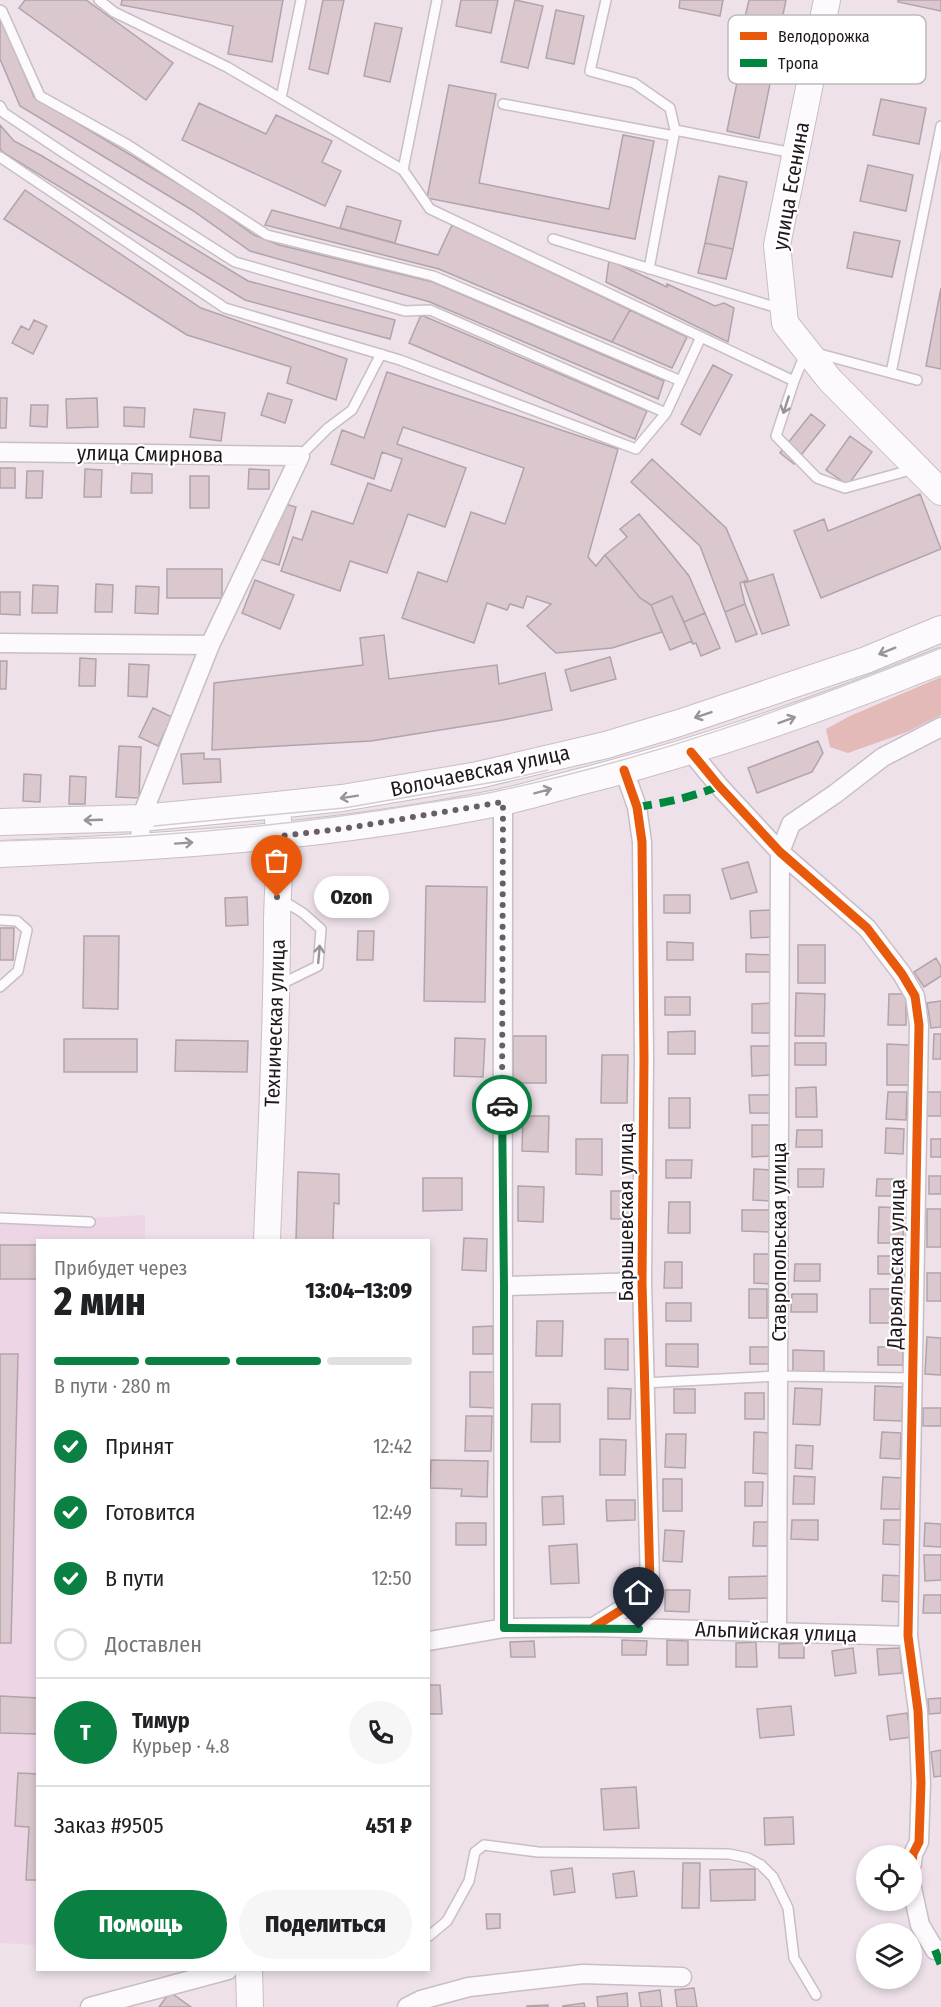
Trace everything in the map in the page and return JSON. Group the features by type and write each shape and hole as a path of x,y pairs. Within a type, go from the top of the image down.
{"main road":[{"name":"улица Есенина","path":"824,15 827,0"},
{"name":"улица Есенина","path":"810,84 777,245 785,323 830,380 941,492"},
{"name":"Волочаевская улица","path":"0,822 141,818 277,805 342,798 478,775 606,745 679,723 866,660 941,629"},
{"name":"Волочаевская улица","path":"0,854 140,847 281,836 348,828 503,802 691,752 879,686 941,661"},
{"name":"Техническая улица","path":"267,1239 277,986 277,897 281,836 277,805"},
{"path":"249,1971 250,2007"}],"street":[{"name":"улица Смирнова","path":"0,452 300,456"},
{"path":"140,847 141,818 210,645 300,456"},
{"path":"0,643 210,645"},
{"path":"780,852 791,824 835,794 882,757 941,728"},
{"name":"Дарьяльская улица","path":"691,752 780,852 867,928 902,974 915,996 919,1026 908,1636 918,1711 921,1783 918,1845"},
{"name":"Барышевская улица","path":"594,1627 626,1607 650,1584 642,1282 645,1059 642,842 637,807 624,770"},
{"path":"503,802 504,1628"},
{"name":"Ставропольская улица","path":"777,1632 780,852"},
{"path":"504,1286 642,1282"},
{"name":"Альпийская улица","path":"430,1641 504,1628 594,1627 908,1636"},
{"path":"917,1911 920,1925 938,1950"},
{"path":"90,2007 224,1971"},
{"path":"407,2007 421,2000 469,1987 583,1974 682,1977"}],"lane":[{"path":"99,0 114,12 227,67 403,170 430,208 794,381"},
{"path":"114,12 117,0"},
{"path":"281,98 301,0"},
{"path":"403,170 437,0"},
{"path":"606,0 590,71 634,83 670,108 675,133 649,269"},
{"path":"0,10 40,96 128,145 267,235 434,276 681,381"},
{"path":"503,104 796,154"},
{"path":"0,106 4,113 61,151 235,262 405,311 429,310 666,413"},
{"path":"891,373 941,126"},
{"path":"0,158 225,308 381,354 636,449 666,413 701,337"},
{"path":"553,239 783,310"},
{"path":"916,380 807,350 776,436 817,478 845,488 916,468"},
{"path":"300,456 328,428 352,410 381,354"},
{"path":"277,897 303,913 321,929 318,966 277,986"},
{"path":"0,920 17,921 27,930 18,971 0,987"},
{"path":"0,1218 90,1222"},
{"path":"645,1383 778,1376 911,1378"},
{"path":"430,1935 447,1921 469,1881 475,1852 484,1845 538,1852 729,1854 748,1857 761,1865 773,1877 788,1908 794,1958 816,1995"}],"shaded area":[{"path":"941,677 941,715 907,732 848,753 830,747 826,729 850,716"},
{"path":"145,1215 145,1239 36,1239 36,1945 0,1943 0,1223"}],"building":[{"path":"25,0 86,0 173,63 146,100 19,8"},
{"path":"122,0 283,0 272,62 228,54 233,26 121,5"},
{"path":"323,0 344,0 328,74 309,69"},
{"path":"461,0 498,0 491,33 456,26"},
{"path":"515,0 543,6 528,68 501,62"},
{"path":"680,0 723,0 720,16 679,8"},
{"path":"749,0 786,0 783,15 745,15"},
{"path":"898,0 941,0 941,11 898,2"},
{"path":"556,10 584,16 574,64 546,58"},
{"path":"0,15 34,97 202,198 254,235 279,245 433,282 664,381 658,399 430,302 250,251 192,210 20,106 0,59"},
{"path":"375,23 402,28 390,82 364,76"},
{"path":"737,84 770,84 759,138 727,131"},
{"path":"449,85 496,94 479,183 609,209 623,135 654,141 635,239 427,198"},
{"path":"881,99 926,108 919,144 873,135"},
{"path":"199,103 266,134 276,115 332,141 322,162 341,171 325,206 182,140"},
{"path":"0,125 14,141 248,281 395,320 390,339 245,300 4,153 0,149"},
{"path":"868,165 913,175 906,211 860,201"},
{"path":"719,176 747,182 733,249 705,243"},
{"path":"25,190 201,308 347,359 336,400 287,383 291,367 187,335 4,219"},
{"path":"347,206 401,221 395,243 340,228"},
{"path":"272,210 438,255 452,225 630,310 612,342 439,269 265,225"},
{"path":"854,232 900,241 892,277 847,268"},
{"path":"705,243 733,249 726,279 698,273"},
{"path":"609,260 715,306 724,303 734,308 728,342 606,282"},
{"path":"941,288 941,369 926,366"},
{"path":"630,310 687,337 672,368 612,342"},
{"path":"421,315 647,411 635,439 409,343"},
{"path":"34,320 47,326 33,354 12,343 21,326 29,330"},
{"path":"713,365 732,375 700,435 681,424"},
{"path":"387,372 618,449 588,557 596,566 605,555 640,598 651,605 662,632 612,648 556,653 527,626 551,604 527,596 523,608 510,604 507,610 487,603 474,643 402,618 418,572 447,582 471,512 505,524 524,468 403,427 397,444 466,468 445,527 408,514 387,573 350,561 340,591 281,571 293,537 302,540 312,511 353,524 368,483 391,491 402,459 382,452 374,479 331,464 342,430 364,438"},
{"path":"268,393 292,400 285,423 261,415"},
{"path":"0,398 7,398 6,428 0,428"},
{"path":"97,398 98,427 67,428 66,399"},
{"path":"31,405 48,405 47,427 30,426"},
{"path":"124,407 145,408 144,427 124,426"},
{"path":"194,409 225,413 221,441 190,437"},
{"path":"811,414 825,425 794,464 780,453"},
{"path":"850,436 872,452 848,485 826,470"},
{"path":"652,459 726,528 748,580 740,583 745,604 725,612 700,546 631,482"},
{"path":"0,468 15,468 15,488 0,488"},
{"path":"85,469 102,470 101,497 84,497"},
{"path":"249,469 269,470 269,489 248,489"},
{"path":"27,471 43,471 42,498 26,498"},
{"path":"132,473 152,474 152,493 131,493"},
{"path":"190,476 209,476 209,508 190,508"},
{"path":"920,494 941,549 821,598 794,531 824,519 828,531"},
{"path":"278,502 296,507 279,565 260,559"},
{"path":"639,514 689,576 705,613 684,622 672,596 651,605 640,598 605,555 627,537 620,529"},
{"path":"167,569 222,569 222,598 167,598"},
{"path":"773,574 789,625 762,634 744,583"},
{"path":"255,580 294,595 280,629 242,613"},
{"path":"96,584 113,585 112,612 95,612"},
{"path":"33,585 58,586 57,613 32,613"},
{"path":"136,586 159,587 158,614 135,613"},
{"path":"0,592 20,592 20,615 0,614"},
{"path":"672,596 692,641 670,650 651,605"},
{"path":"745,604 757,634 736,642 725,612"},
{"path":"705,613 720,648 701,656 684,622"},
{"path":"384,635 389,679 497,665 499,684 545,673 552,710 371,741 212,750 214,683 363,665 360,638"},
{"path":"610,657 616,679 571,691 565,670"},
{"path":"80,658 96,659 95,686 79,686"},
{"path":"0,661 7,661 6,689 0,689"},
{"path":"129,664 149,665 147,697 128,696"},
{"path":"153,708 172,717 158,746 139,737"},
{"path":"818,741 823,753 812,772 757,793 748,768"},
{"path":"119,746 141,747 139,798 116,797"},
{"path":"204,753 204,759 220,759 221,782 183,784 181,754"},
{"path":"24,774 41,775 40,802 23,801"},
{"path":"70,776 86,777 85,804 69,804"},
{"path":"748,862 757,892 731,899 722,869"},
{"path":"426,886 487,887 485,1002 424,1001"},
{"path":"664,895 690,895 690,913 664,913"},
{"path":"247,897 248,925 226,926 225,898"},
{"path":"770,910 771,937 751,938 750,911"},
{"path":"0,928 14,928 13,960 0,960"},
{"path":"358,931 374,931 373,960 357,960"},
{"path":"84,936 119,936 118,1009 83,1008"},
{"path":"667,942 693,943 693,960 667,960"},
{"path":"798,945 825,945 825,983 798,983"},
{"path":"746,954 772,955 772,972 746,972"},
{"path":"936,958 941,967 941,976 924,987 914,972"},
{"path":"796,993 825,994 824,1036 795,1036"},
{"path":"889,994 906,994 906,1025 888,1025"},
{"path":"665,997 690,997 690,1015 665,1015"},
{"path":"941,1001 941,1027 931,1028 927,1003"},
{"path":"772,1003 773,1033 752,1033 752,1004"},
{"path":"695,1031 695,1054 668,1054 668,1032"},
{"path":"934,1034 941,1034 941,1059 933,1059"},
{"path":"513,1036 546,1036 546,1083 513,1083"},
{"path":"455,1038 485,1039 483,1077 454,1076"},
{"path":"64,1039 137,1039 137,1072 64,1072"},
{"path":"176,1040 248,1041 247,1072 175,1071"},
{"path":"795,1043 826,1043 826,1065 795,1065"},
{"path":"887,1044 909,1045 909,1085 887,1085"},
{"path":"751,1046 772,1046 773,1075 752,1076"},
{"path":"602,1055 628,1055 627,1103 601,1103"},
{"path":"816,1087 817,1117 796,1117 796,1088"},
{"path":"888,1092 907,1092 906,1120 886,1119"},
{"path":"927,1092 941,1092 941,1116 926,1116"},
{"path":"749,1095 775,1095 775,1113 750,1113"},
{"path":"669,1098 690,1098 690,1128 669,1128"},
{"path":"523,1116 549,1116 548,1152 522,1151"},
{"path":"752,1125 771,1125 771,1156 752,1157"},
{"path":"886,1128 904,1129 903,1154 885,1153"},
{"path":"797,1130 822,1130 822,1147 796,1147"},
{"path":"576,1139 602,1139 602,1175 576,1174"},
{"path":"931,1139 941,1139 941,1157 931,1157"},
{"path":"666,1160 692,1160 691,1178 666,1178"},
{"path":"754,1169 773,1170 772,1201 753,1200"},
{"path":"798,1169 824,1169 823,1187 798,1187"},
{"path":"298,1172 339,1174 339,1204 334,1203 333,1239 296,1239"},
{"path":"929,1176 941,1176 941,1194 929,1194"},
{"path":"423,1178 462,1178 462,1210 423,1211"},
{"path":"877,1179 902,1179 902,1196 876,1196"},
{"path":"518,1186 544,1187 543,1222 518,1221"},
{"path":"611,1191 632,1191 631,1219 611,1219"},
{"path":"669,1202 690,1202 690,1233 668,1233"},
{"path":"879,1207 904,1208 903,1243 878,1243"},
{"path":"927,1209 941,1209 941,1247 927,1247"},
{"path":"742,1210 773,1210 773,1232 742,1231"},
{"path":"464,1238 487,1239 486,1271 462,1270"},
{"path":"0,1245 36,1245 36,1279 0,1279"},
{"path":"754,1254 772,1254 772,1284 754,1283"},
{"path":"878,1256 903,1256 903,1274 878,1274"},
{"path":"665,1262 682,1262 682,1288 664,1288"},
{"path":"795,1264 820,1264 820,1281 794,1281"},
{"path":"927,1273 941,1273 941,1301 927,1301"},
{"path":"749,1289 767,1289 767,1318 749,1318"},
{"path":"870,1289 892,1289 892,1301 902,1301 901,1323 870,1323"},
{"path":"792,1294 817,1294 817,1312 791,1312"},
{"path":"666,1303 691,1303 691,1321 666,1321"},
{"path":"537,1321 563,1321 562,1356 536,1356"},
{"path":"493,1326 493,1354 473,1354 473,1327"},
{"path":"927,1337 941,1338 941,1375 925,1374"},
{"path":"605,1339 628,1339 628,1370 605,1369"},
{"path":"666,1344 698,1344 698,1367 666,1366"},
{"path":"750,1347 771,1347 771,1364 750,1364"},
{"path":"878,1347 903,1347 903,1365 878,1365"},
{"path":"793,1350 824,1351 824,1372 793,1372"},
{"path":"0,1354 18,1354 11,1643 0,1643"},
{"path":"470,1372 496,1372 496,1408 470,1407"},
{"path":"875,1386 903,1387 902,1421 874,1420"},
{"path":"608,1388 631,1389 630,1419 608,1419"},
{"path":"795,1388 822,1389 820,1425 793,1424"},
{"path":"674,1389 695,1389 695,1413 674,1413"},
{"path":"745,1393 764,1393 764,1419 745,1419"},
{"path":"532,1404 560,1404 560,1442 531,1442"},
{"path":"923,1408 941,1408 941,1426 923,1426"},
{"path":"466,1416 492,1416 491,1451 465,1451"},
{"path":"754,1432 772,1433 771,1474 753,1473"},
{"path":"882,1432 901,1433 900,1459 880,1458"},
{"path":"666,1434 686,1434 685,1468 665,1467"},
{"path":"600,1439 626,1440 625,1475 600,1475"},
{"path":"796,1445 813,1446 812,1469 795,1468"},
{"path":"431,1460 488,1461 487,1497 461,1496 462,1489 430,1488"},
{"path":"794,1476 815,1477 814,1504 793,1504"},
{"path":"883,1477 902,1478 900,1509 881,1509"},
{"path":"663,1479 682,1479 682,1511 663,1511"},
{"path":"745,1482 763,1482 762,1506 745,1506"},
{"path":"563,1496 564,1524 543,1525 542,1497"},
{"path":"606,1500 635,1500 635,1520 607,1521"},
{"path":"792,1520 818,1520 818,1540 791,1539"},
{"path":"884,1520 902,1520 901,1545 883,1544"},
{"path":"754,1522 771,1522 771,1546 753,1546"},
{"path":"456,1523 486,1523 486,1545 456,1545"},
{"path":"925,1523 941,1524 941,1547 924,1546"},
{"path":"665,1530 684,1531 682,1562 663,1561"},
{"path":"577,1544 579,1583 551,1584 549,1546"},
{"path":"924,1555 941,1555 941,1580 925,1581"},
{"path":"883,1575 903,1576 902,1602 882,1601"},
{"path":"771,1576 771,1598 729,1599 729,1577"},
{"path":"665,1590 690,1590 689,1612 665,1611"},
{"path":"924,1595 941,1595 941,1613 923,1613"},
{"path":"622,1640 647,1641 646,1655 622,1655"},
{"path":"667,1640 688,1641 688,1665 667,1665"},
{"path":"534,1641 535,1657 511,1657 510,1642"},
{"path":"756,1642 757,1667 736,1667 736,1643"},
{"path":"804,1643 804,1658 779,1658 779,1644"},
{"path":"853,1648 856,1673 835,1676 832,1651"},
{"path":"900,1648 902,1673 879,1675 877,1649"},
{"path":"430,1685 440,1685 442,1714 430,1714"},
{"path":"0,1696 36,1698 36,1734 0,1733"},
{"path":"941,1698 941,1713 929,1714 928,1699"},
{"path":"791,1706 794,1735 760,1738 757,1709"},
{"path":"907,1713 911,1737 890,1740 887,1716"},
{"path":"941,1750 941,1776 934,1777 931,1752"},
{"path":"18,1773 36,1774 36,1880 26,1880 29,1827 15,1826"},
{"path":"636,1787 639,1828 604,1830 601,1789"},
{"path":"793,1817 794,1844 765,1845 764,1818"},
{"path":"683,1863 700,1863 699,1908 682,1908"},
{"path":"572,1868 575,1892 554,1895 551,1871"},
{"path":"755,1869 755,1900 711,1901 710,1870"},
{"path":"634,1871 637,1896 616,1898 613,1874"},
{"path":"486,1914 500,1914 500,1928 487,1929"},
{"path":"694,1988 697,2007 677,2007 675,1990"},
{"path":"660,1990 662,2007 641,2007 639,1993"},
{"path":"170,1992 191,2007 159,2007"},
{"path":"627,1993 628,2007 598,2007 597,1997"},
{"path":"584,2003 585,2007 563,2007 563,2006"},
{"path":"548,2005 548,2007 527,2007 527,2006"}],"tram line":[{"path":"0,841 177,834 248,827 355,814 493,792 558,777 670,746 779,710 941,648"},
{"path":"154,826 344,808 500,781 548,770"}],"marked path":[{"path":"637,807 679,799 719,786"},
{"path":"935,1950 941,1965"}],"cycle path":[{"path":"691,752 780,852 867,928 902,974 915,996 919,1025 908,1636 918,1711 921,1783 918,1845"},
{"path":"594,1627 626,1607 650,1584 642,1282 644,1059 642,842 637,807 624,770"}],"way so far":[{"path":"277,897 281,836 348,828 503,802 502,1105"}],"place":[{"name":"Ozon","path":"277,897"}],"route":[{"path":"502,1105 504,1628 639,1629"}]}
